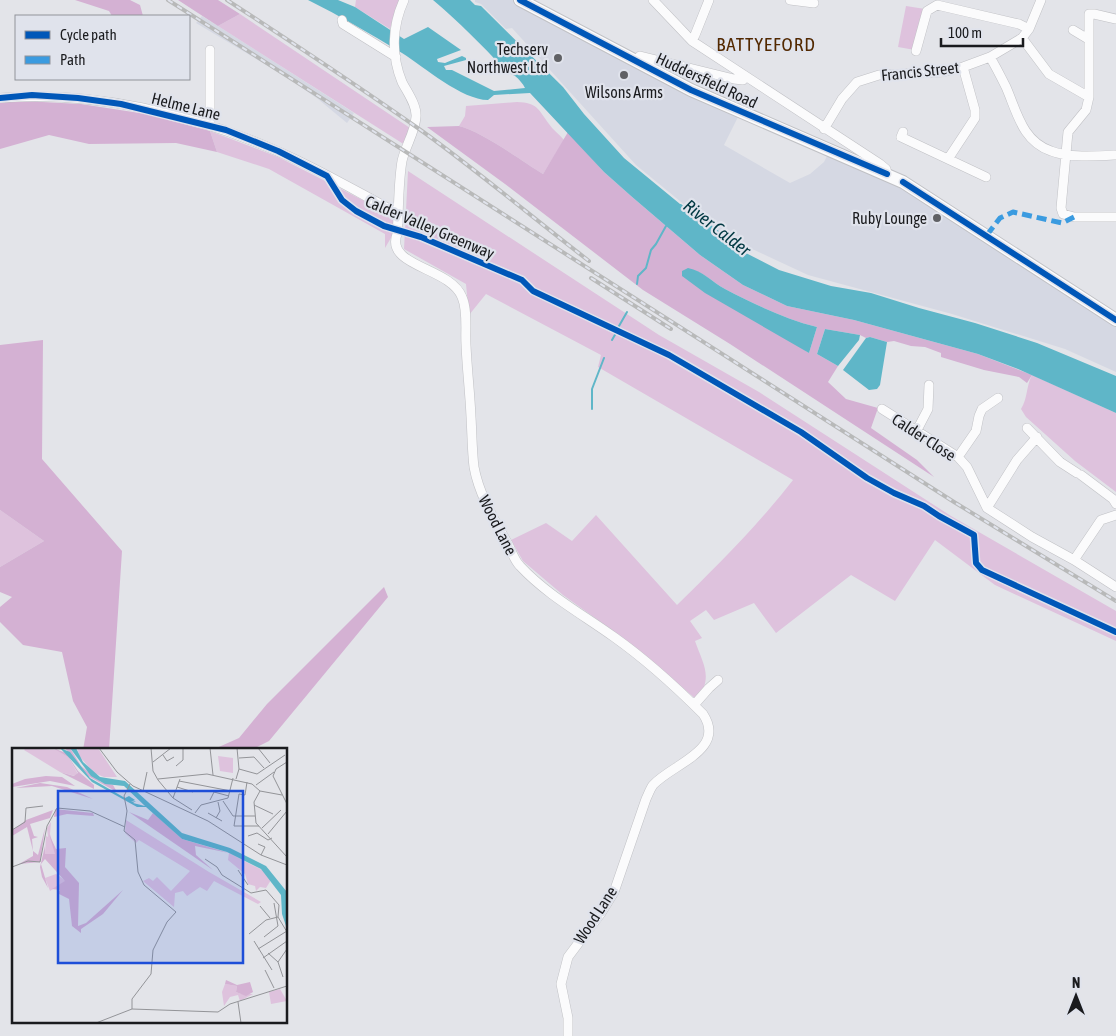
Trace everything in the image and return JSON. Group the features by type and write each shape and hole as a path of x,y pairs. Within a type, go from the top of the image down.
{"highway":[{"name":"Huddersfield Road","path":"520,0 707,97 887,174 912,187 1116,320"}],"street":[{"name":"Wood Lane","path":"404,0 397,14 395,54 400,75 413,104 416,116 402,161 399,214 395,242 398,252 412,263 448,280 456,286 462,297 465,310 474,466 480,487 519,565 558,600 648,663 694,705 708,721 710,729 707,740 695,755 653,785 646,799 614,892 568,957 561,984 568,1018 568,1036"},
{"path":"653,0 692,41 880,164 886,169 887,174"},
{"path":"692,41 709,0"},
{"path":"790,0 814,3"},
{"name":"Francis Street","path":"824,129 842,99 857,82 879,75 919,74 963,67 990,57 1022,38 1029,29 1041,0"},
{"path":"916,51 927,11 937,5 1019,24 1029,29"},
{"path":"1116,19 1089,14 1089,97 1086,110 1068,132 1061,208 1063,214 1074,217 1116,217"},
{"path":"342,20 343,24 395,54"},
{"path":"1073,30 1088,39"},
{"path":"1022,38 1049,74 1089,97"},
{"path":"210,50 210,126"},
{"path":"635,61 640,56 734,79 743,80 745,77"},
{"path":"990,57 1007,88 1028,136 1052,152 1116,155"},
{"path":"948,159 976,118 963,67"},
{"name":"Helme Lane","path":"0,98 32,95 78,98 120,104 226,130 278,151 399,214"},
{"path":"903,132 901,137 986,177"},
{"path":"916,432 928,410 929,385"},
{"path":"958,457 976,431 982,410 998,398"},
{"name":"Calder Close","path":"882,409 958,457 967,467 987,508"},
{"path":"1027,428 1060,462 1113,498 1116,504"},
{"path":"1037,437 1017,460 987,508 1116,587"},
{"path":"1074,560 1101,520 1116,515"},
{"path":"694,705 718,680"}],"shaded area":[{"path":"75,0 130,0 140,5 143,15 111,15 109,11"},
{"path":"178,0 218,0 240,14 218,26"},
{"path":"356,0 401,0 390,29 355,7"},
{"path":"475,0 513,0 677,88 739,115 724,145 790,183 810,174 824,162 828,154 898,184 1116,324 1116,372 1065,349 952,314 808,275 720,234 636,165 512,28 506,29"},
{"path":"906,6 925,9 915,50 898,47"},
{"path":"240,14 410,128 405,145 218,26"},
{"path":"202,16 354,113 347,123 288,78 196,23"},
{"path":"23,101 81,104 146,114 210,131 217,152 176,143 89,144 49,135 0,149 0,102"},
{"path":"517,102 533,105 537,108 564,140 543,174 490,140 459,126 465,116 466,106"},
{"path":"459,126 468,129 490,140 543,174 568,132 604,172 631,196 700,255 743,285 787,306 854,320 978,354 1032,375 1027,383 1019,377 984,370 941,357 941,353 925,347 911,346 894,341 887,342 825,329 817,354 838,366 828,382 846,399 878,408 871,428 917,460 934,477 730,344 643,290 427,127","holes":["688,269 758,306 817,327 809,353"]},
{"path":"210,131 278,157 396,217 392,236 385,248 385,234 269,169 217,152"},
{"path":"408,171 659,335 759,392 951,516 1116,611 1116,641 995,585 935,540 895,601 851,575 776,633 754,603 714,620 706,610 690,621 702,638 695,641 704,665 706,678 705,685 697,700 627,641 563,595 523,561 511,540 546,523 572,541 596,515 677,605 752,529 793,480 598,367 601,355 486,294 469,315 466,284 404,249"},
{"path":"43,340 42,459 122,551 109,748 83,748 87,727 73,701 62,652 23,645 0,622 0,607 12,597 0,592 0,567 44,541 0,510 0,345"},
{"path":"1032,375 1116,413 1116,492 1075,461 1026,417 1021,409"},
{"path":"0,510 44,541 0,567"},
{"path":"384,587 388,597 269,741 255,748 216,748 239,738 267,704"}],"water":[{"path":"308,0 338,0 355,7 404,39 428,27 461,50 437,59 438,62 445,63 462,56 466,58 466,60 444,66 446,70 452,70 494,91 525,88 515,76 508,73 433,0 470,0 475,5 481,6 563,87 584,114 624,158 680,204 714,227 742,251 779,270 831,286 871,293 975,323 1037,343 1116,376 1116,413 1018,369 978,354 854,320 787,306 743,285 700,255 604,172 530,93 494,95 488,100 467,95 379,39"},
{"path":"688,268 758,306 817,327 809,353 705,293 682,276 682,271"},
{"path":"825,329 860,335 859,340 838,366 817,354"},
{"path":"870,337 887,342 880,385 877,389 869,390 843,370 866,338"}],"waterway":[{"path":"637,284 638,276 646,268 651,250 666,226"},
{"path":"619,326 627,312"},
{"path":"612,340 616,333"},
{"path":"592,409 592,389 604,358"}],"railway":[{"path":"168,0 954,502 1116,601"},
{"path":"227,0 422,131 589,261"},
{"path":"591,278 671,329"}],"marked path":[{"path":"987,235 1000,218 1013,212 1062,223 1074,217"}],"cycle path":[{"path":"520,0 691,90 887,174"},
{"name":"Calder Valley Greenway","path":"0,98 32,95 78,98 121,104 226,130 278,151 327,176 342,200 356,211 384,226 421,237 522,280 533,291 669,355 801,432 867,478 894,493 924,506 974,535 976,563 982,570 1116,632"},
{"path":"903,182 1116,320"}],"place":[{"name":"Techserv Northwest Ltd","path":"558,58"},
{"name":"Wilsons Arms","path":"624,75"},
{"name":"Ruby Lounge","path":"937,218"}],"district":[{"name":"BATTYEFORD","path":"766,44"}],"water label":[{"name":"River Calder","path":"717,228"}]}
